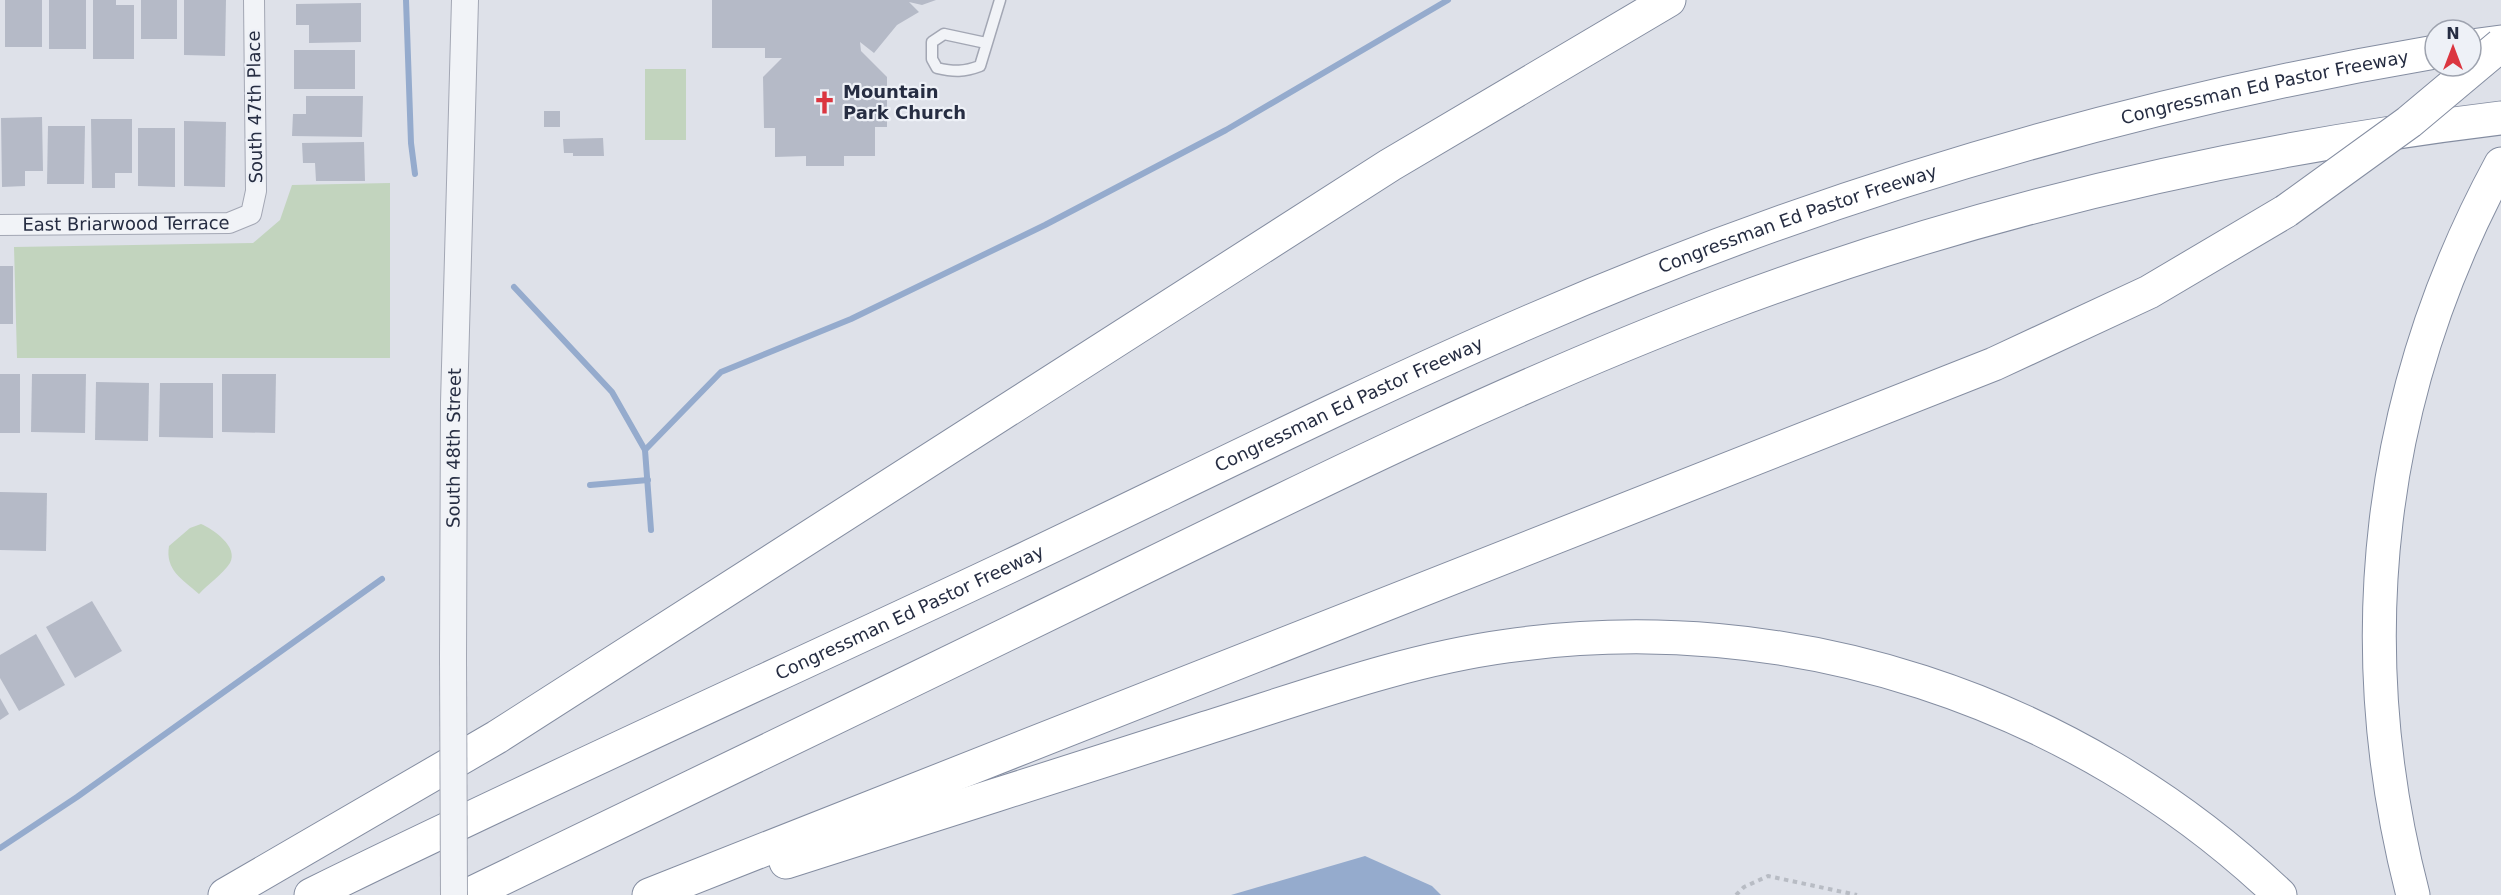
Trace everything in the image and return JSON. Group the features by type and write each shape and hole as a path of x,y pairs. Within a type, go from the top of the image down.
{"highway":[{"path":"1390,165 1492,85 1624,0"},
{"path":"225,895 497,737 1390,165 1669,0"},
{"path":"2483,45 2501,44"},
{"path":"649,895 1985,368 2149,292 2286,211 2409,123 2501,44"},
{"name":"Congressman Ed Pastor Freeway","path":"311,895 1424,369 1534,320 1677,261 1892,184 2040,140 2263,85 2423,54"},
{"path":"468,895 1372,456 1582,361 1726,305 1945,233 2105,190 2268,154 2501,118"},
{"path":"2413,895 2397,831 2386,767 2379,687 2378,606 2386,519 2396,448 2417,365 2443,286 2470,224 2501,164"},
{"path":"681,895 1394,670 1503,646 1573,638 1646,636 1724,640 1803,651 1919,680 1993,706 2067,741 2142,785 2234,853 2280,895"}],"street":[{"name":"South 47th Place","path":"251,214 256,191 254,0"},
{"name":"South 48th Street","path":"454,895 454,403 465,0"},
{"name":"East Briarwood Terrace","path":"0,225 229,223 251,214"}],"lane":[{"path":"986,43 944,34 932,42 932,59 937,68 964,72 980,66 1000,0"}],"path":[{"path":"1736,895 1744,887 1768,876 1857,895"}],"green space":[{"path":"645,69 686,69 686,140 645,140"},
{"path":"390,183 390,358 17,358 14,247 253,243 280,220 292,185"},
{"path":"201,524 223,539 232,557 227,567 199,594 172,568 168,554 169,546 190,528"}],"water":[{"path":"1365,856 1432,886 1441,895 1231,895"}],"building":[{"path":"5,0 42,0 42,47 5,47"},
{"path":"49,0 86,0 86,49 49,49"},
{"path":"93,0 116,0 116,5 134,5 134,59 93,59"},
{"path":"141,0 177,0 177,39 141,39"},
{"path":"184,0 226,0 225,56 184,55"},
{"name":"Mountain Park Church","path":"712,0 936,0 922,5 909,2 919,12 897,25 874,53 860,42 861,51 887,77 887,127 875,127 875,156 844,156 844,166 806,166 806,156 775,157 775,128 764,128 763,77 782,58 765,58 765,48 712,48"},
{"path":"361,3 361,42 309,43 309,25 296,25 296,4"},
{"path":"294,50 355,50 355,89 294,89"},
{"path":"306,96 363,96 362,137 292,136 293,114 306,114"},
{"path":"544,111 560,111 560,127 544,127"},
{"path":"42,117 43,171 25,171 25,186 2,187 1,118"},
{"path":"91,119 132,119 132,173 115,173 115,188 92,188"},
{"path":"184,121 226,122 225,187 184,186"},
{"path":"48,126 85,126 84,184 47,184"},
{"path":"138,128 175,128 175,187 138,186"},
{"path":"603,138 604,156 573,156 573,153 564,153 563,139"},
{"path":"364,142 365,181 316,181 315,163 303,163 302,143"},
{"path":"0,266 13,266 13,324 0,324"},
{"path":"0,374 20,374 20,433 0,433"},
{"path":"32,374 86,374 85,433 31,432"},
{"path":"222,374 276,374 275,433 222,432"},
{"path":"96,382 149,383 148,441 95,440"},
{"path":"160,383 213,383 213,438 159,437"},
{"path":"0,492 47,493 46,551 0,550"},
{"path":"92,601 122,651 75,678 46,627"},
{"path":"36,634 65,685 19,711 0,678 0,655"},
{"path":"0,698 9,714 0,720"}],"waterway":[{"path":"406,0 411,143 415,174"},
{"path":"651,530 645,450 721,372 851,319 1045,225 1226,130 1448,0"},
{"path":"514,287 612,392 645,450"},
{"path":"590,485 648,480"},
{"path":"0,848 77,797 382,579"}],"place":[{"name":"Mountain Park Church","path":"825,102"}]}
